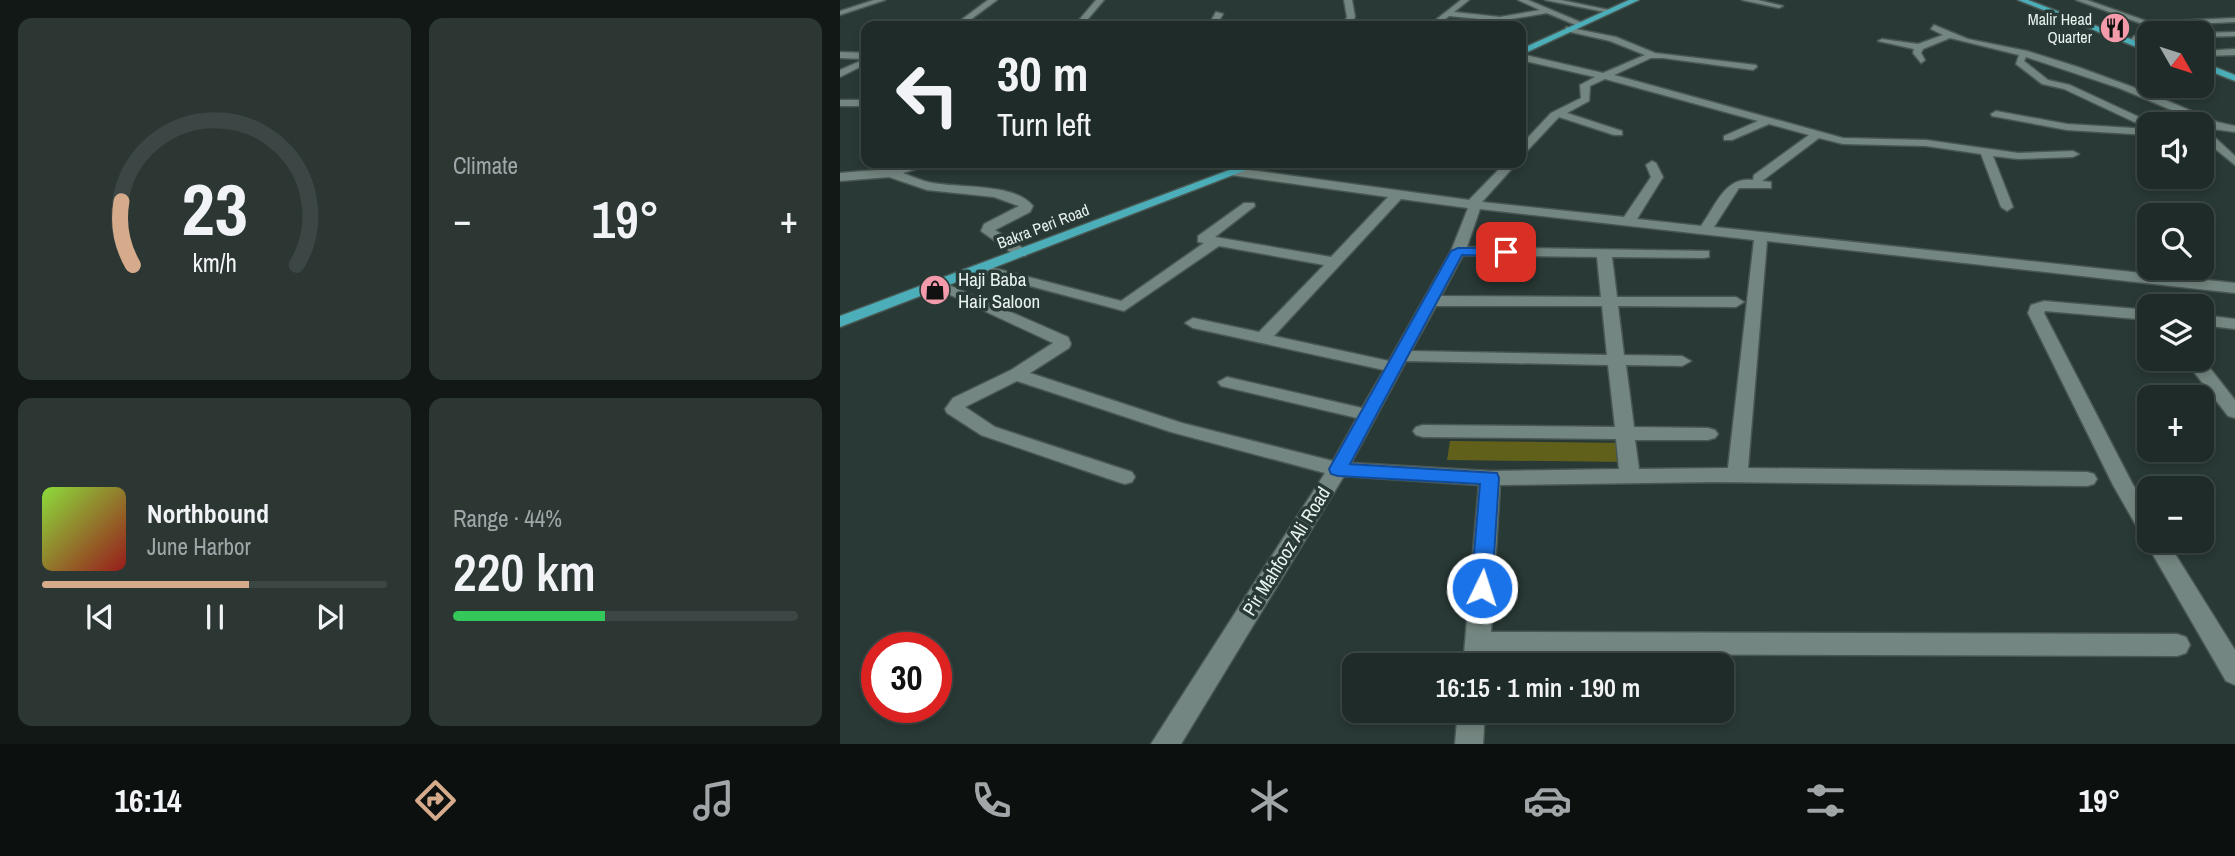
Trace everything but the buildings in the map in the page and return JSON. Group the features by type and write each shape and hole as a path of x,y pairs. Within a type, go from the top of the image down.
{"main road":[{"path":"2022,0 2137,43"},
{"path":"2033,0 2137,40"},
{"path":"1526,51 1631,2"},
{"path":"2214,71 2233,77"},
{"name":"Bakra Peri Road","path":"840,322 1245,168"}],"street":[{"path":"840,13 881,0"},
{"path":"964,21 993,0"},
{"path":"1082,21 1100,0"},
{"path":"1348,0 1351,17 1349,21"},
{"path":"1439,21 1465,0"},
{"path":"1522,0 1580,24"},
{"path":"1549,0 1610,11"},
{"path":"1614,0 1631,2"},
{"path":"1746,0 1779,6"},
{"path":"2080,0 2148,24 2221,21 2235,23"},
{"path":"1449,14 1500,19 1546,11"},
{"path":"1215,21 1219,14"},
{"path":"1934,27 1949,36 2024,53 2138,93 2215,125 2235,129"},
{"path":"1569,29 1601,35 1653,55 1753,67"},
{"path":"2214,35 2235,34"},
{"path":"1882,41 1919,47 1949,36"},
{"path":"1919,47 1917,53 1921,60"},
{"path":"2214,53 2235,52"},
{"path":"2024,53 2019,62 2045,82 2067,87 2137,119"},
{"path":"840,55 861,56"},
{"path":"1526,55 1816,135 1856,143 1926,143 2018,156 2073,154"},
{"path":"1526,145 1541,127 1558,113 1586,99 1584,86 1653,55"},
{"path":"840,74 861,64"},
{"path":"840,103 861,103"},
{"path":"1558,113 1618,133"},
{"path":"1996,114 2077,128 2137,131"},
{"path":"1728,138 1769,120"},
{"path":"1705,230 1735,185 1743,182 1763,182 1816,135"},
{"path":"2214,138 2235,143"},
{"path":"2214,144 2235,162"},
{"path":"1985,151 2007,207"},
{"path":"1628,222 1657,177 1652,165"},
{"path":"840,177 890,173 910,168"},
{"path":"1474,204 1506,168"},
{"path":"1235,172 1628,222 2235,288"},
{"path":"890,173 927,186 996,193 1024,203 1027,206 1025,209 989,227 988,231 1021,253"},
{"path":"1262,338 1398,194"},
{"name":"Pir Mahfooz Ali Road","path":"1165,744 1338,469 1458,251 1474,204"},
{"path":"1249,206 1203,239 1334,262"},
{"path":"1737,475 1761,236"},
{"path":"982,268 1124,306 1215,242"},
{"path":"1458,251 1704,254"},
{"path":"1604,253 1629,476"},
{"path":"937,285 1062,341 1061,347 1017,374 959,402 954,409 988,430 1125,477"},
{"path":"1430,301 1736,302"},
{"path":"2137,314 2044,306 2037,308 2036,313 2137,508"},
{"path":"2214,321 2235,324"},
{"path":"1193,323 1397,362 1682,361"},
{"path":"2203,371 2235,412"},
{"path":"1017,374 1045,386 1178,428 1338,469 1490,478 1737,475 2087,479"},
{"path":"1227,382 1368,415"},
{"path":"1423,431 1708,434"},
{"path":"1476,653 1490,478"},
{"path":"2164,553 2235,673"},
{"path":"1554,653 2177,645"},
{"path":"1469,744 1471,723"}],"shaded area":[{"path":"1450,441 1625,443 1626,462 1447,460"}],"place":[{"name":"Malir Head Quarter","path":"2115,28"},
{"name":"Haji Baba Hair Saloon","path":"935,290"}],"route":[{"path":"1482,588 1490,478 1338,469 1458,251 1506,252"}]}
